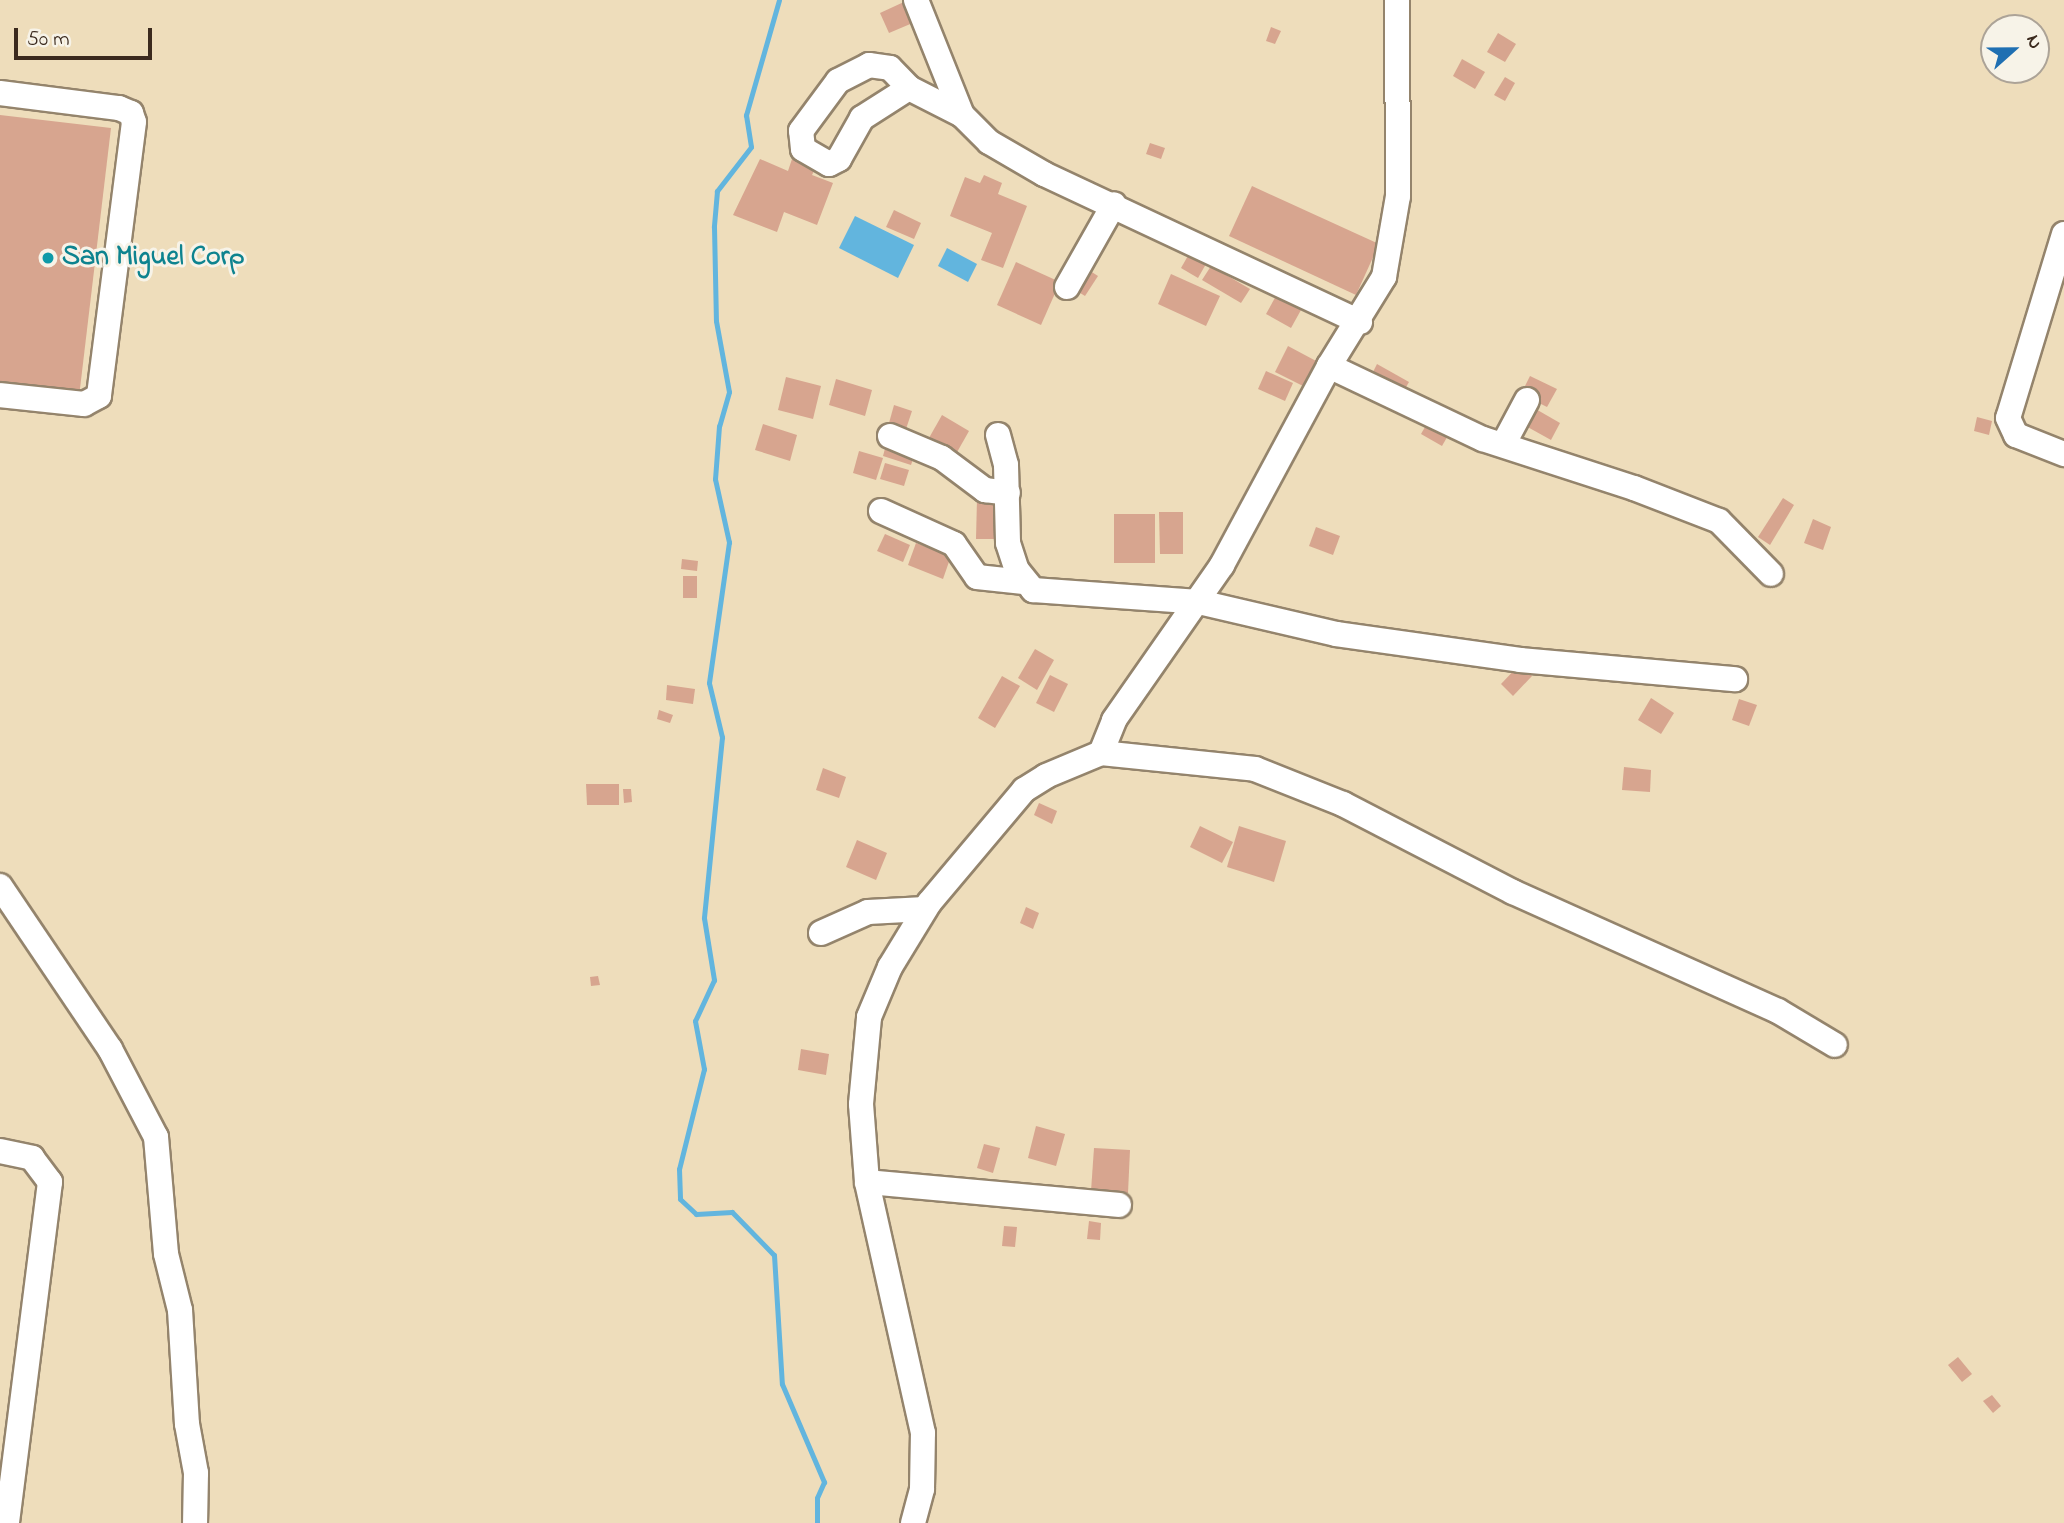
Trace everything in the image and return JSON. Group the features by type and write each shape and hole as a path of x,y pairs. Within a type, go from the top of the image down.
{"street":[{"path":"916,0 962,116"},
{"path":"1101,753 1114,720 1199,603 1329,366 1360,322 1384,277 1396,229 1397,0"},
{"path":"909,88 862,118 839,159 828,164 803,149 801,131 838,81 857,68 869,65 890,68 909,88 962,116 989,142 1014,158 1360,322"},
{"path":"0,93 119,108 131,113 134,122 99,396 84,404 0,395"},
{"path":"1067,287 1114,204"},
{"path":"2064,234 2008,418 2016,435 2064,454"},
{"path":"1329,366 1503,445 1719,521 1771,573"},
{"path":"1503,445 1527,400"},
{"path":"998,435 1008,493 1008,543 1024,582 1033,590 1199,603 1349,636 1520,660 1735,679"},
{"path":"890,436 942,458 985,490 1008,493"},
{"path":"881,511 954,544 977,577 1024,582"},
{"path":"913,1523 922,1489 923,1433 867,1182 861,1104 869,1017 890,967 925,909 1024,790 1101,753 1255,769 1343,804 1513,892 1778,1011 1835,1045"},
{"path":"0,886 110,1049 150,1119 156,1137 166,1254 180,1310 187,1424 196,1472 195,1523"},
{"path":"821,933 868,912 925,909"},
{"path":"0,1151 32,1158 50,1182 7,1523"},
{"path":"867,1182 1119,1205"}],"water":[{"path":"855,216 914,245 898,278 839,248"},
{"path":"947,248 977,264 968,282 938,266"}],"building":[{"path":"906,1 915,22 889,33 880,13"},
{"path":"1271,27 1281,31 1275,44 1266,41"},
{"path":"1498,33 1516,44 1505,62 1487,52"},
{"path":"1462,59 1485,72 1475,89 1453,76"},
{"path":"1505,77 1515,83 1505,101 1494,95"},
{"name":"San Miguel Corp","path":"0,115 111,128 79,397 0,387"},
{"path":"1150,143 1165,148 1161,159 1146,154"},
{"path":"760,159 788,171 792,159 816,167 812,175 833,183 817,225 784,212 777,232 733,215"},
{"path":"984,175 1002,183 998,194 1027,206 1003,268 981,260 992,233 950,216 965,177 980,183"},
{"path":"1252,186 1379,244 1356,295 1229,236"},
{"path":"894,210 921,223 914,239 886,227"},
{"path":"1189,254 1206,264 1198,278 1181,268"},
{"path":"1016,262 1060,282 1041,325 997,305"},
{"path":"1211,266 1250,289 1241,303 1202,280"},
{"path":"1084,267 1098,276 1085,296 1072,288"},
{"path":"1171,274 1220,296 1206,326 1158,304"},
{"path":"1281,287 1306,301 1291,328 1266,314"},
{"path":"1288,346 1318,362 1305,387 1275,372"},
{"path":"1377,364 1409,382 1402,394 1371,376"},
{"path":"1266,371 1293,383 1285,401 1258,389"},
{"path":"1530,376 1557,389 1547,407 1521,394"},
{"path":"786,377 821,386 813,419 778,410"},
{"path":"836,379 872,390 865,416 829,405"},
{"path":"894,405 912,411 906,429 889,423"},
{"path":"1534,408 1560,423 1551,440 1524,425"},
{"path":"942,415 969,431 956,454 929,438"},
{"path":"1977,417 1992,421 1989,435 1974,431"},
{"path":"1429,420 1450,432 1442,446 1421,434"},
{"path":"763,424 797,435 790,461 755,450"},
{"path":"887,441 916,450 911,465 883,456"},
{"path":"859,451 883,458 876,480 853,473"},
{"path":"885,463 909,470 904,486 880,479"},
{"path":"1783,498 1794,505 1770,545 1758,537"},
{"path":"977,499 997,499 996,539 976,539"},
{"path":"1159,512 1183,512 1183,554 1160,554"},
{"path":"1114,514 1155,514 1155,563 1114,563"},
{"path":"1813,519 1831,527 1823,550 1804,543"},
{"path":"1316,527 1340,536 1333,555 1309,546"},
{"path":"885,534 910,545 903,562 877,551"},
{"path":"916,543 951,556 943,579 908,565"},
{"path":"682,559 698,561 697,571 681,569"},
{"path":"683,576 697,576 697,598 683,598"},
{"path":"1035,649 1054,660 1037,690 1018,678"},
{"path":"1520,664 1532,676 1513,696 1501,684"},
{"path":"1050,675 1068,684 1054,712 1036,703"},
{"path":"1002,676 1020,686 995,728 978,718"},
{"path":"667,685 695,689 693,704 666,700"},
{"path":"1651,698 1674,713 1661,734 1638,720"},
{"path":"1739,699 1757,705 1749,726 1732,720"},
{"path":"659,710 673,715 670,723 657,719"},
{"path":"1624,767 1651,770 1650,792 1622,790"},
{"path":"823,768 846,777 839,798 816,790"},
{"path":"586,784 619,784 619,805 587,805"},
{"path":"623,789 631,789 632,802 624,803"},
{"path":"1039,803 1057,811 1052,824 1034,815"},
{"path":"1200,826 1233,842 1222,863 1190,847"},
{"path":"1239,826 1286,841 1274,882 1227,867"},
{"path":"857,840 887,853 876,880 846,867"},
{"path":"1026,907 1039,913 1033,929 1020,923"},
{"path":"598,976 600,985 591,986 590,977"},
{"path":"801,1049 829,1054 826,1075 798,1070"},
{"path":"1036,1126 1065,1134 1056,1166 1028,1158"},
{"path":"984,1144 1000,1148 993,1173 977,1168"},
{"path":"1094,1148 1130,1150 1128,1193 1091,1191"},
{"path":"1089,1221 1101,1223 1100,1240 1087,1239"},
{"path":"1004,1226 1017,1227 1015,1247 1002,1246"},
{"path":"1958,1357 1972,1374 1962,1382 1948,1365"},
{"path":"1992,1395 2001,1406 1993,1413 1983,1401"}],"waterway":[{"path":"779,0 746,115 751,147 717,191 714,227 716,321 729,392 719,426 715,479 729,542 709,683 722,737 704,918 714,980 695,1021 704,1069 679,1169 680,1199 696,1214 732,1212 774,1255 782,1384 824,1482 817,1498 817,1523"}],"place":[{"name":"San Miguel Corp","path":"48,258"}]}
